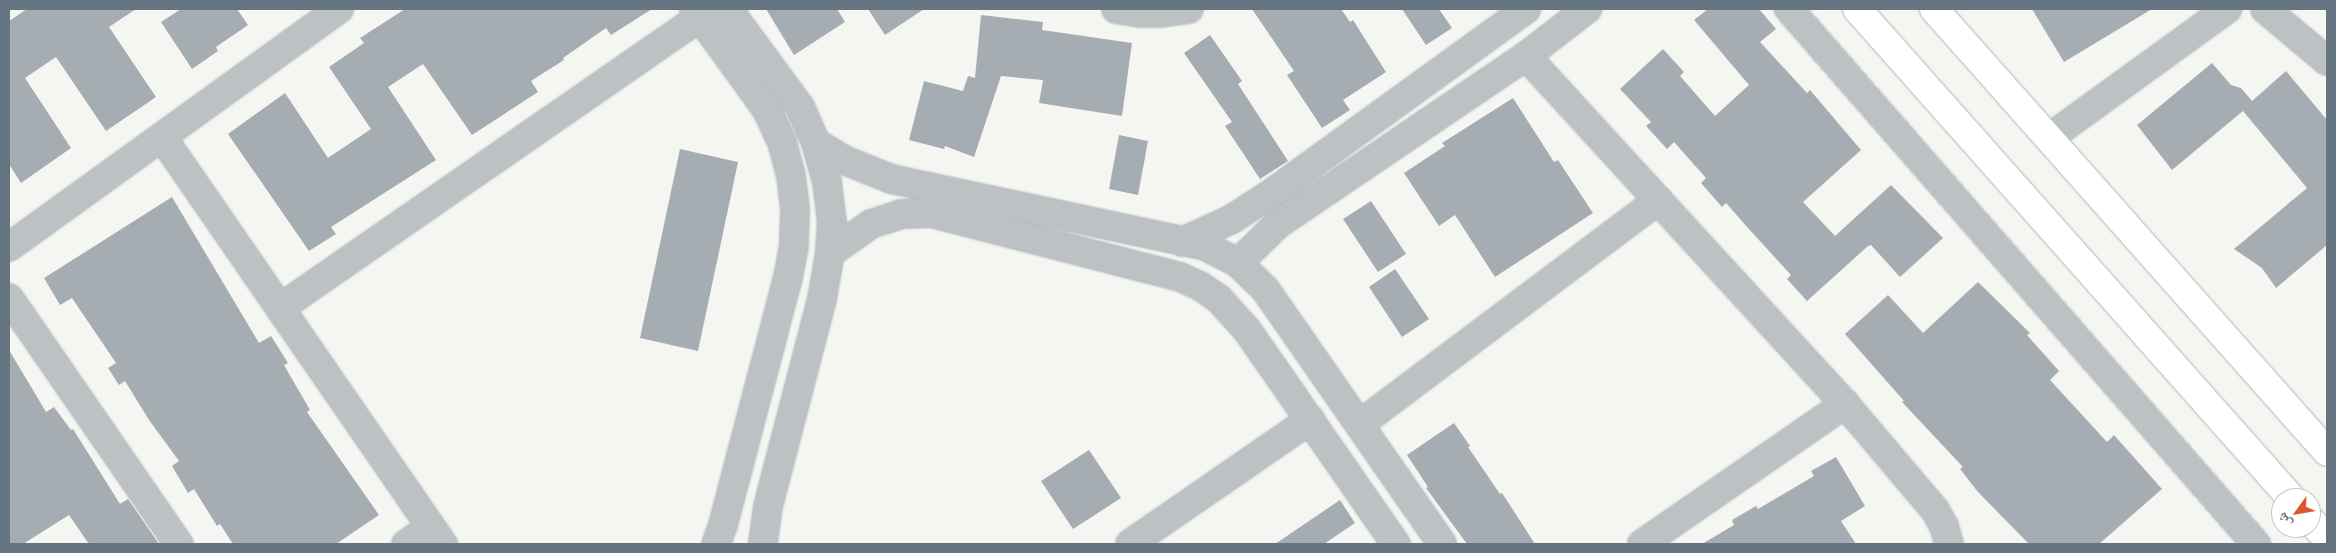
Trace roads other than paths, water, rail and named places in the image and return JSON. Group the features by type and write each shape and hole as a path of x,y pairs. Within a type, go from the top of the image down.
{"street":[{"path":"9,247 339,9"},
{"path":"728,9 800,107 816,143 827,182 830,212 830,253 822,299 768,507 763,544"},
{"path":"1116,9 1160,14 1188,9"},
{"path":"1238,263 1278,224 1526,56 1587,9"},
{"path":"1789,9 2256,544"},
{"path":"1858,9 2282,488"},
{"path":"1934,9 2327,452"},
{"path":"2049,138 2227,9"},
{"path":"2265,9 2327,61"},
{"path":"280,308 697,13 767,110 782,142 791,176 795,211 794,246 787,281 723,526 716,544"},
{"path":"1182,242 1232,219 1358,131 1509,13"},
{"path":"1526,56 1845,404 1935,510 1944,526 1949,544"},
{"path":"1358,131 1375,157"},
{"path":"162,137 437,536 406,544"},
{"path":"816,143 867,170 907,183 1205,246 1238,263 1265,289 1442,544"},
{"path":"1360,424 1658,200"},
{"path":"830,253 871,224 900,214 931,213 1180,277 1200,286 1234,313 1396,544"},
{"path":"9,298 179,544"},
{"path":"1642,544 1845,404"},
{"path":"1143,540 1310,420"}]}
